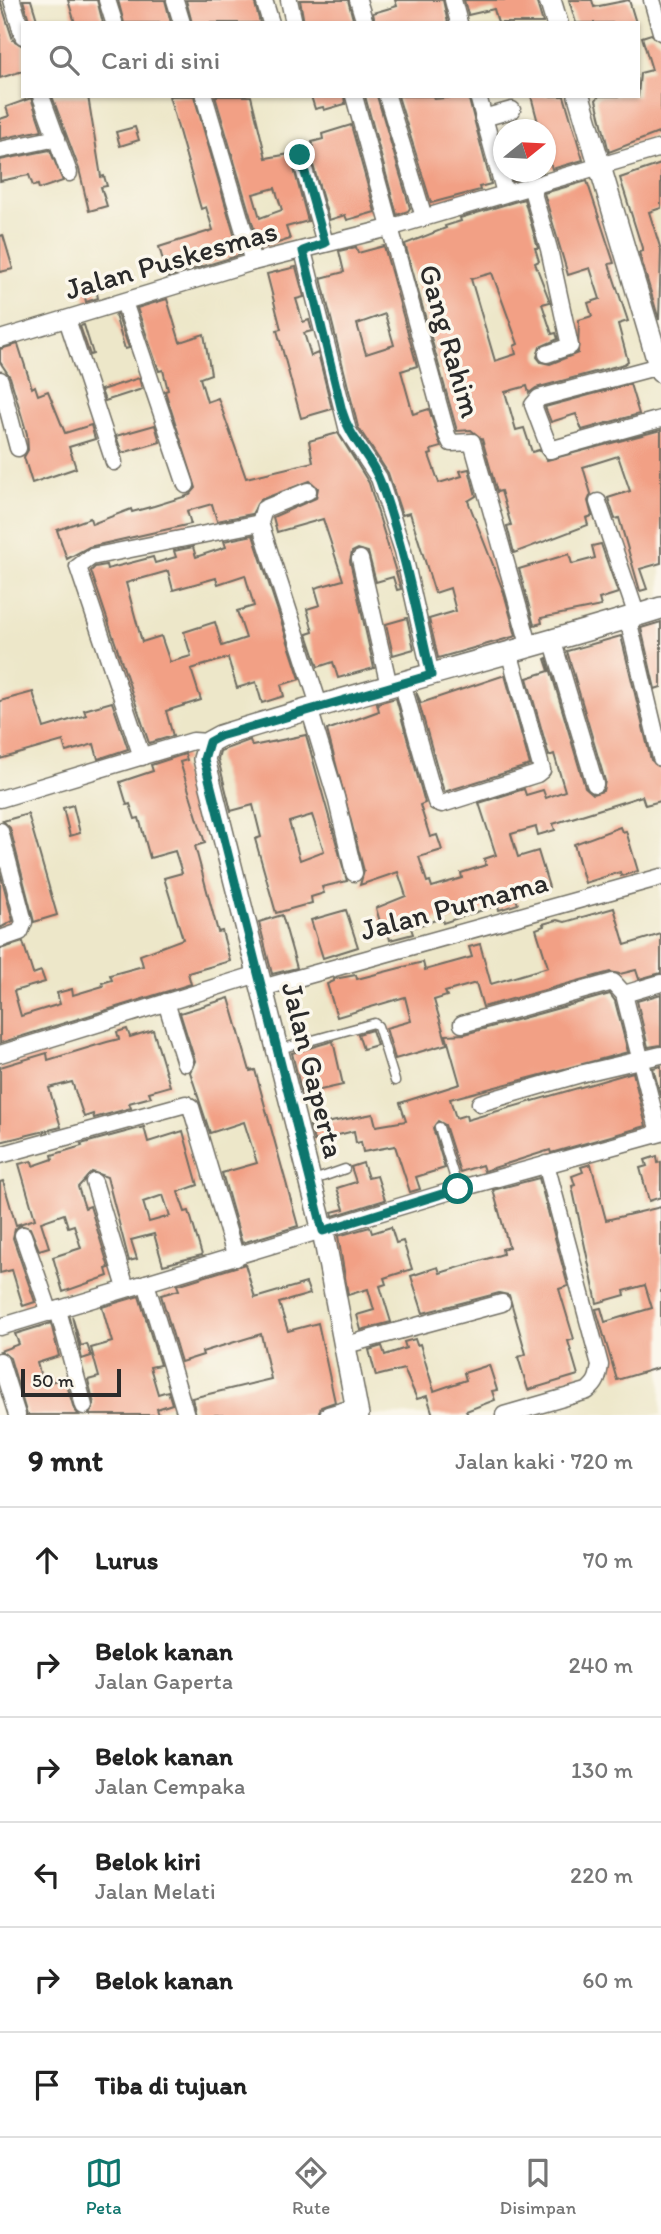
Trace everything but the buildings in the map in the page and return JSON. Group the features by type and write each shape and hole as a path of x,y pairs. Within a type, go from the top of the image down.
{"street":[{"path":"12,0 21,29"},
{"path":"107,0 114,21"},
{"path":"175,0 180,21"},
{"path":"264,0 270,21"},
{"path":"289,0 294,21"},
{"path":"358,0 364,21"},
{"path":"453,0 458,21"},
{"path":"550,0 556,21"},
{"path":"652,0 661,32"},
{"path":"42,98 69,173"},
{"path":"205,98 253,262"},
{"path":"355,98 389,228"},
{"path":"388,98 424,218"},
{"path":"478,98 505,194"},
{"path":"580,98 660,369 539,398 533,405 550,450 661,419"},
{"path":"483,118 512,110"},
{"path":"0,150 57,138"},
{"name":"Jalan Puskesmas","path":"0,339 253,262 389,228 661,148"},
{"path":"300,155 325,243"},
{"path":"531,186 549,249 570,346 547,354"},
{"name":"Gang Rahim","path":"389,228 446,435 451,443 472,442 520,651"},
{"path":"303,251 348,432 379,478 403,551 431,675"},
{"path":"124,302 186,485"},
{"path":"68,319 114,462"},
{"path":"0,380 18,448"},
{"path":"308,491 261,510 260,523 314,706 354,873"},
{"path":"598,502 632,617 661,758"},
{"path":"142,757 78,567 91,557 260,523"},
{"path":"360,559 396,684 436,802 442,804 537,775 542,770 520,651"},
{"path":"0,799 193,741 209,742 220,736 314,706 553,642 661,608"},
{"path":"553,642 595,784"},
{"name":"Jalan Gaperta","path":"209,742 204,759 323,1231 357,1411"},
{"path":"0,831 24,922 20,932 0,939"},
{"name":"Jalan Purnama","path":"0,1054 166,1002 260,981 661,877"},
{"path":"0,1327 458,1189 660,1133 624,994 620,986 613,982 462,1024"},
{"path":"624,994 661,983"},
{"path":"166,1002 185,1063"},
{"path":"480,1103 661,1055"},
{"path":"0,1155 186,1104 191,1107 236,1258"},
{"path":"505,1415 587,1391 597,1383 599,1376 600,1366 546,1164"},
{"path":"94,1182 126,1288"},
{"path":"23,1235 54,1312 84,1406"},
{"path":"146,1283 186,1415"},
{"path":"346,1345 502,1303"},
{"path":"0,1361 17,1415"},
{"path":"328,1415 357,1411"}],"lane":[{"path":"277,1050 374,1023 378,1026 396,1081"},
{"path":"439,1127 458,1189"},
{"path":"310,1181 345,1169"}],"route":[{"path":"300,155 325,243 303,251 342,411 348,432 379,478 403,551 431,675 319,705 220,736 209,742 204,759 323,1231 458,1189"}]}
